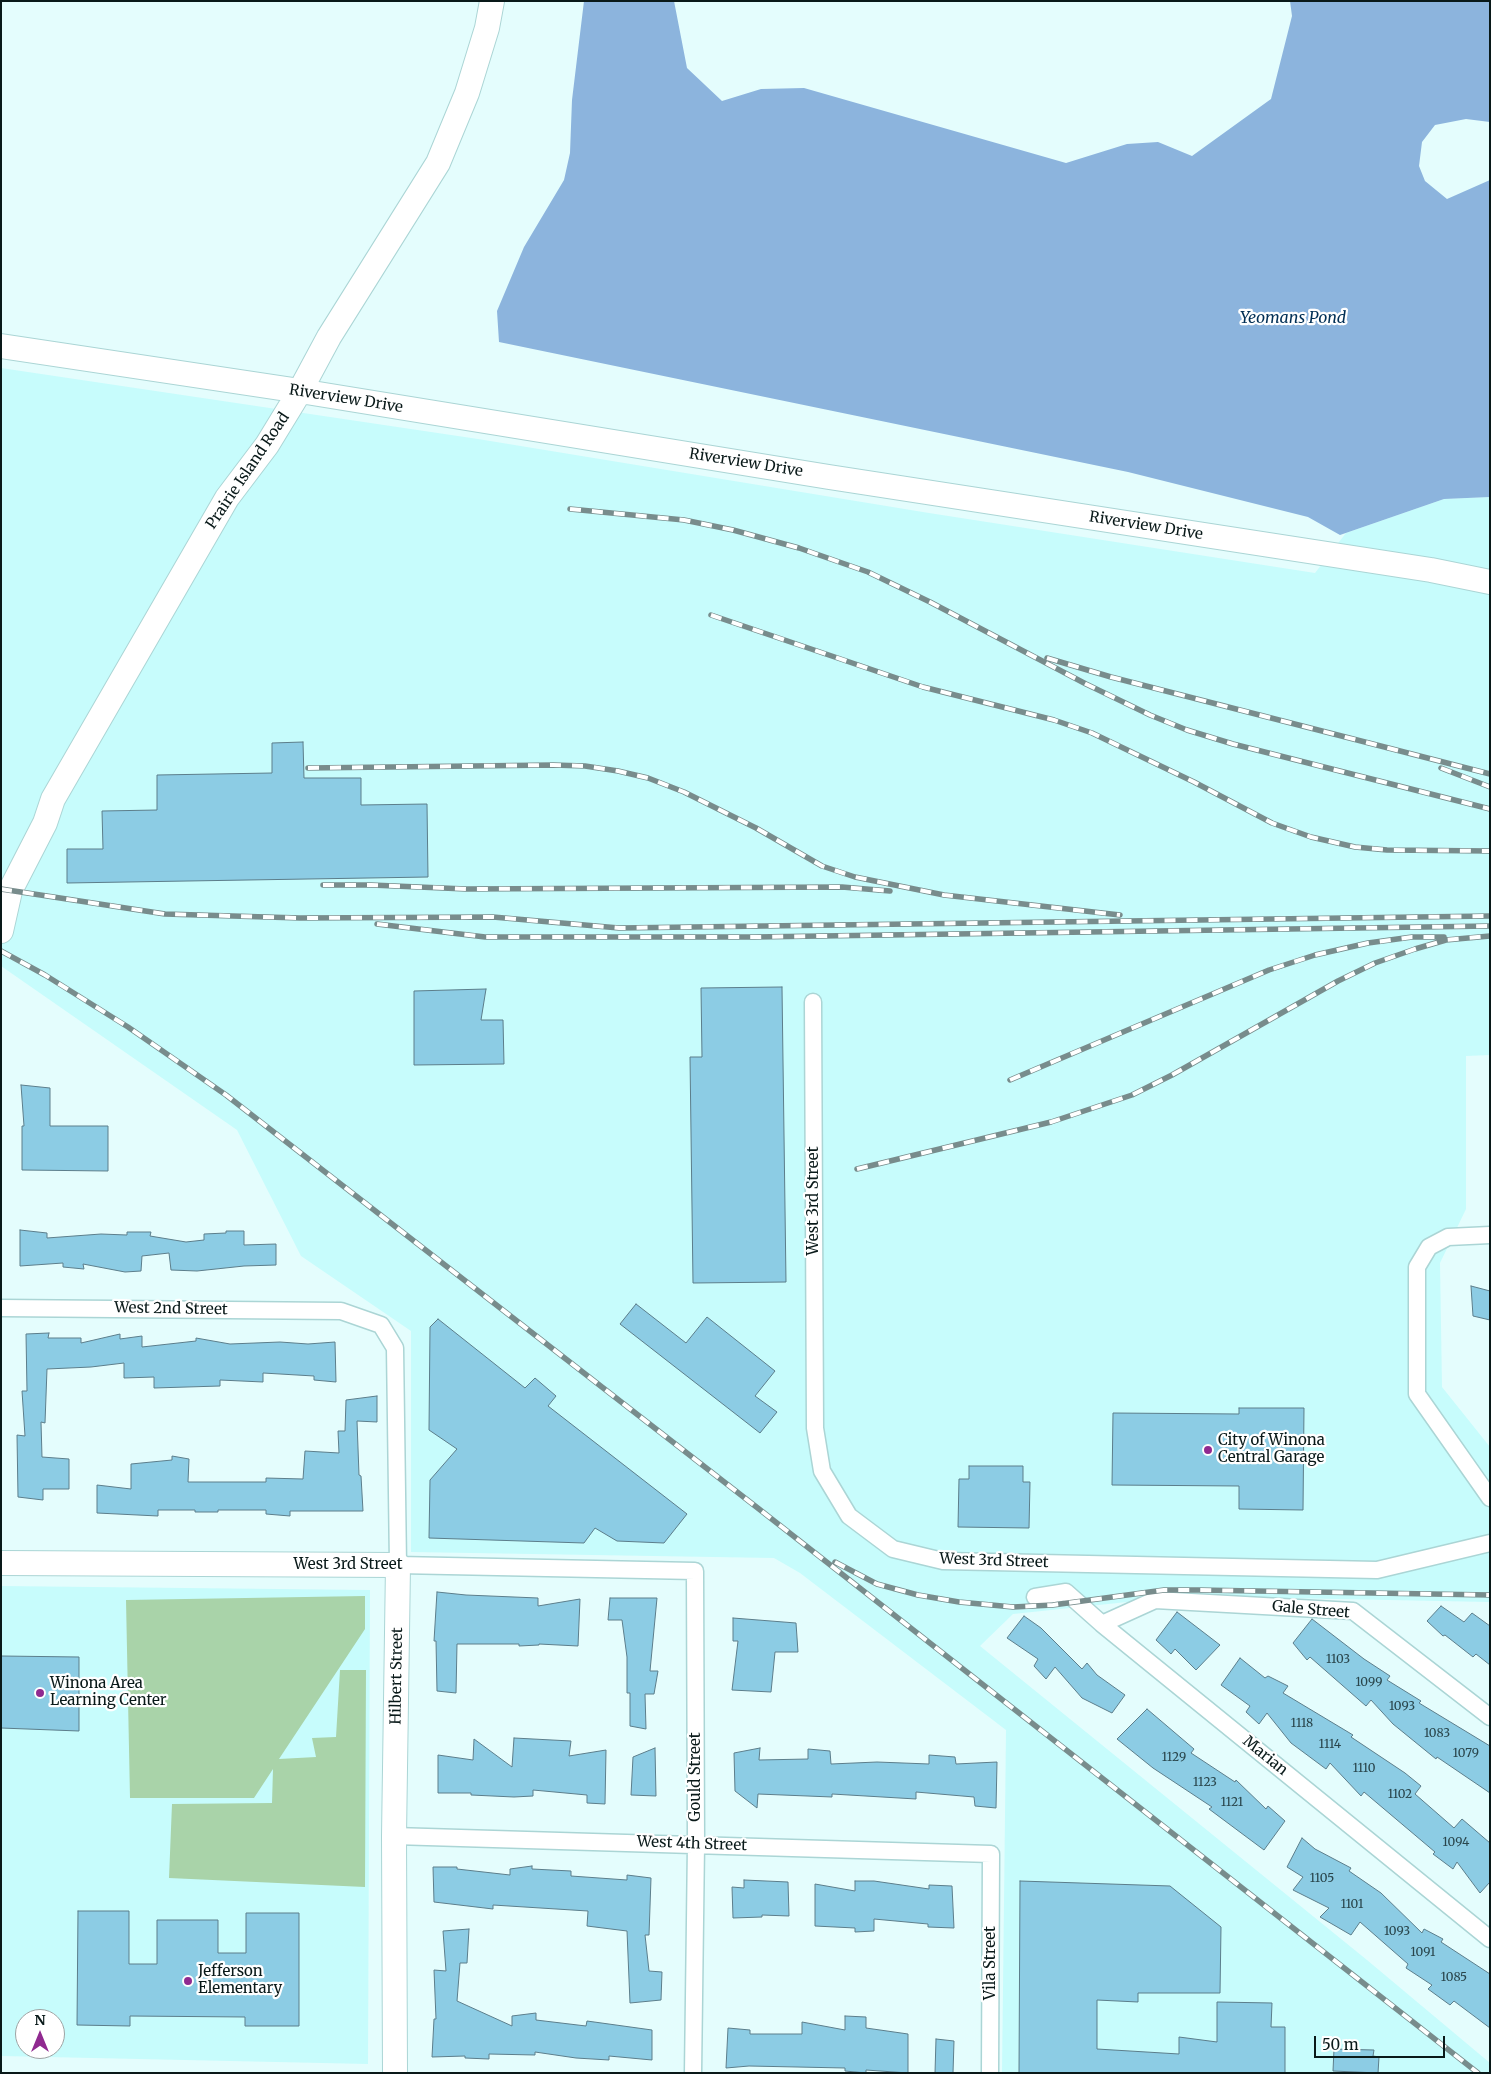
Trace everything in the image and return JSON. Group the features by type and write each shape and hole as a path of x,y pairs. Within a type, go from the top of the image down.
{"street":[{"name":"Prairie Island Road","path":"2,925 10,891 45,823 53,800 227,498 267,445 300,391 329,337 438,164 467,93 487,28 492,1"},
{"name":"Riverview Drive","path":"1,346 300,391 839,478 1431,570 1490,582"},
{"name":"Prairie Island Road","path":"1,872 19,838 53,800"},
{"name":"West 3rd Street","path":"813,1002 815,1428 822,1472 849,1516 893,1549 943,1561 1377,1570 1490,1543"},
{"path":"1490,1235 1448,1237 1429,1248 1417,1267 1417,1394 1490,1498"},
{"name":"West 2nd Street","path":"1,1308 341,1311"},
{"name":"Hilbert Street","path":"341,1311 381,1325 395,1348 398,1565 394,1836 395,2073"},
{"name":"West 3rd Street","path":"1,1563 398,1565 695,1571"},
{"name":"Gould Street","path":"693,2073 696,1844 695,1571"},
{"name":"Marian","path":"1034,1597 1066,1592 1102,1624 1490,1939"},
{"name":"Gale Street","path":"1102,1624 1155,1600 1353,1611 1490,1718"},
{"name":"West 4th Street","path":"394,1836 991,1854"},
{"name":"Vila Street","path":"990,2073 991,1854"}],"shaded area":[{"path":"1,368 478,439 929,513 1315,573 1346,533 1444,499 1490,497 1490,1055 1466,1056 1466,1209 1440,1263 1442,1387 1490,1447 1490,1602 1184,1596 1013,1614 980,1646 1367,1960 1490,2063 1490,2073 1002,2073 1006,1730 800,1573 774,1558 411,1552 411,1331 301,1256 237,1130 1,966"},
{"path":"1,1586 370,1590 368,2064 65,2057 65,2009 15,2009 15,2056 1,2056"}],"green space":[{"path":"365,1596 365,1629 279,1759 316,1757 312,1738 336,1737 340,1670 366,1670 365,1887 169,1878 172,1804 272,1803 273,1769 254,1798 130,1798 126,1600"}],"water":[{"name":"Yeomans Pond","path":"584,1 674,1 687,68 722,101 761,89 804,88 1066,163 1127,144 1158,142 1192,156 1271,99 1292,16 1290,1 1490,1 1490,122 1466,119 1435,125 1422,142 1419,166 1425,181 1447,199 1490,180 1490,497 1444,499 1340,535 1308,517 1128,472 499,342 497,311 524,247 564,180 570,153 572,100"}],"building":[{"path":"303,742 304,778 361,778 361,805 427,804 428,877 67,883 67,849 103,849 102,811 157,810 157,775 272,773 272,743"},
{"path":"782,987 786,1282 693,1283 690,1057 702,1057 701,988"},
{"path":"486,989 481,1020 503,1020 504,1064 414,1065 414,991"},
{"path":"21,1085 50,1088 50,1126 108,1126 108,1171 22,1170 22,1126 24,1126"},
{"path":"20,1230 47,1233 47,1238 101,1234 127,1235 127,1232 151,1232 150,1236 186,1242 204,1240 204,1234 244,1231 244,1245 276,1244 276,1265 197,1271 171,1270 169,1253 142,1256 141,1271 125,1272 83,1264 84,1269 63,1267 63,1263 20,1266"},
{"path":"1471,1286 1490,1291 1490,1320 1473,1316"},
{"path":"636,1304 686,1343 707,1317 775,1371 755,1396 777,1412 760,1433 620,1324"},
{"path":"438,1319 525,1388 535,1378 556,1396 548,1406 687,1514 664,1543 617,1541 595,1528 584,1543 429,1538 430,1480 457,1449 429,1430 430,1327"},
{"path":"49,1333 48,1338 81,1338 81,1343 120,1334 120,1339 142,1336 142,1347 196,1341 196,1338 230,1344 335,1342 336,1382 314,1380 314,1376 263,1373 263,1382 220,1380 220,1386 154,1388 154,1377 124,1378 124,1363 47,1369 45,1423 41,1422 42,1457 69,1459 69,1489 43,1489 43,1500 18,1497 17,1435 25,1436 22,1391 27,1391 26,1334"},
{"path":"377,1396 377,1422 357,1421 359,1475 361,1476 363,1511 290,1511 290,1516 266,1514 266,1510 195,1512 195,1510 158,1510 158,1516 97,1513 97,1485 131,1489 131,1464 172,1460 172,1456 189,1459 188,1482 266,1482 266,1478 303,1479 305,1451 339,1453 338,1431 345,1431 346,1400"},
{"name":"City of Winona Central Garage","path":"1239,1408 1304,1408 1303,1510 1239,1509 1239,1486 1112,1485 1113,1413 1239,1414"},
{"path":"969,1466 1023,1466 1023,1482 1030,1482 1029,1528 958,1527 959,1479 969,1479"},
{"path":"437,1592 538,1598 538,1606 580,1599 578,1646 457,1644 456,1693 437,1691 436,1641 434,1641"},
{"path":"610,1598 657,1598 650,1671 658,1671 654,1694 645,1694 646,1729 630,1726 630,1693 627,1693 627,1657 622,1620 608,1620"},
{"path":"1441,1606 1464,1622 1472,1613 1490,1626 1490,1665 1476,1654 1473,1657 1445,1635 1443,1636 1427,1621"},
{"path":"1177,1612 1220,1645 1196,1670 1175,1649 1171,1654 1156,1640"},
{"path":"1024,1616 1041,1628 1082,1669 1087,1663 1097,1675 1125,1695 1112,1713 1082,1698 1055,1667 1046,1679 1034,1666 1038,1659 1007,1638"},
{"path":"733,1618 796,1623 798,1652 775,1652 771,1692 732,1690 738,1641 733,1641"},
{"path":"1312,1619 1364,1659 1390,1676 1387,1680 1421,1701 1419,1703 1490,1746 1490,1793 1437,1757 1436,1759 1393,1724 1371,1700 1366,1706 1310,1657 1307,1660 1293,1643"},
{"name":"Winona Area Learning Center","path":"1,1656 79,1657 79,1731 1,1728"},
{"path":"1240,1658 1265,1678 1268,1676 1288,1686 1283,1693 1353,1735 1351,1737 1405,1773 1421,1786 1415,1794 1454,1828 1462,1819 1490,1843 1490,1882 1480,1893 1457,1862 1453,1869 1433,1854 1435,1852 1364,1792 1361,1796 1330,1763 1326,1769 1291,1743 1267,1713 1259,1724 1246,1712 1250,1706 1221,1685"},
{"path":"1147,1709 1194,1749 1191,1753 1235,1782 1236,1780 1266,1809 1268,1806 1285,1821 1264,1850 1209,1809 1212,1807 1153,1768 1117,1739"},
{"path":"514,1738 571,1741 569,1756 606,1750 605,1804 587,1803 587,1795 533,1790 533,1796 514,1797 471,1795 471,1793 438,1793 438,1755 473,1760 474,1739 512,1767"},
{"path":"655,1748 656,1796 631,1795 633,1757"},
{"path":"760,1748 759,1760 808,1759 808,1749 830,1751 831,1764 877,1762 929,1764 929,1755 955,1757 956,1764 997,1762 996,1808 975,1806 974,1797 916,1792 916,1799 832,1794 832,1797 758,1794 757,1808 735,1791 734,1753"},
{"path":"1302,1838 1315,1849 1351,1868 1349,1871 1381,1893 1422,1933 1424,1929 1443,1939 1441,1942 1490,1974 1490,2028 1454,2001 1450,2005 1428,1989 1432,1985 1406,1968 1408,1964 1360,1922 1351,1935 1320,1917 1329,1908 1293,1890 1303,1877 1287,1867"},
{"path":"532,1866 532,1869 571,1871 571,1876 627,1880 627,1875 651,1878 649,1935 645,1935 649,1971 662,1972 661,2000 630,2003 627,1931 587,1926 588,1911 493,1905 493,1909 434,1902 433,1867 457,1867 457,1869 510,1875 510,1869"},
{"path":"744,1880 788,1882 789,1916 762,1915 762,1917 733,1918 732,1887 744,1888"},
{"path":"855,1881 874,1881 929,1889 929,1885 952,1886 954,1928 928,1927 928,1924 874,1919 874,1931 855,1932 855,1928 815,1926 815,1884 855,1891"},
{"path":"1020,1881 1170,1886 1221,1927 1220,1993 1138,1993 1138,2002 1097,2000 1097,2049 1179,2054 1179,2037 1217,2042 1217,2002 1272,2003 1271,2027 1285,2027 1285,2073 1019,2073"},
{"name":"Jefferson Elementary","path":"78,1911 129,1911 129,1964 157,1964 157,1920 218,1920 218,1953 246,1953 246,1913 299,1913 299,2026 245,2026 245,2017 130,2016 130,2026 77,2025"},
{"path":"469,1929 467,1963 460,1963 457,2001 512,2026 512,2016 536,2013 536,2020 586,2026 587,2021 652,2030 652,2060 609,2056 609,2060 576,2058 535,2052 535,2055 489,2054 489,2059 465,2058 465,2056 432,2057 434,2019 436,2019 434,1970 446,1971 443,1931"},
{"path":"845,2016 866,2017 866,2028 908,2034 908,2073 866,2070 866,2073 845,2071 845,2068 749,2066 726,2068 728,2028 750,2030 750,2034 802,2034 802,2022 845,2030"},
{"path":"936,2039 954,2041 953,2073 935,2073"},
{"path":"1334,2049 1374,2050 1373,2056 1379,2057 1378,2073 1333,2071"}],"railway":[{"path":"570,509 684,520 733,530 799,548 868,572 930,602 1086,684 1150,715 1187,730 1233,744 1490,809"},
{"path":"711,615 923,687 1054,720 1092,733 1194,782 1272,823 1311,837 1355,847 1387,850 1490,851"},
{"path":"1047,658 1111,677 1490,774"},
{"path":"308,768 553,765 585,766 618,771 648,778 684,792 756,828 822,866 855,877 944,895 1120,915"},
{"path":"1441,768 1490,787"},
{"path":"323,885 466,889 842,887 890,891"},
{"path":"1,889 165,914 300,918 493,917 619,928 1490,916"},
{"path":"377,924 485,937 754,937 1490,926"},
{"path":"857,1169 1051,1122 1132,1095 1172,1075 1338,981 1375,963 1446,940 1490,936"},
{"path":"1010,1080 1269,970 1315,955 1368,943 1412,937 1444,937"},
{"path":"1,951 45,975 128,1027 226,1095 759,1509 1478,2073"},
{"path":"835,1562 877,1584 918,1595 959,1602 1013,1607 1053,1605 1164,1590 1490,1595"}],"place":[{"name":"City of Winona Central Garage","path":"1208,1450"},
{"name":"Winona Area Learning Center","path":"40,1693"},
{"name":"Jefferson Elementary","path":"188,1981"}]}
